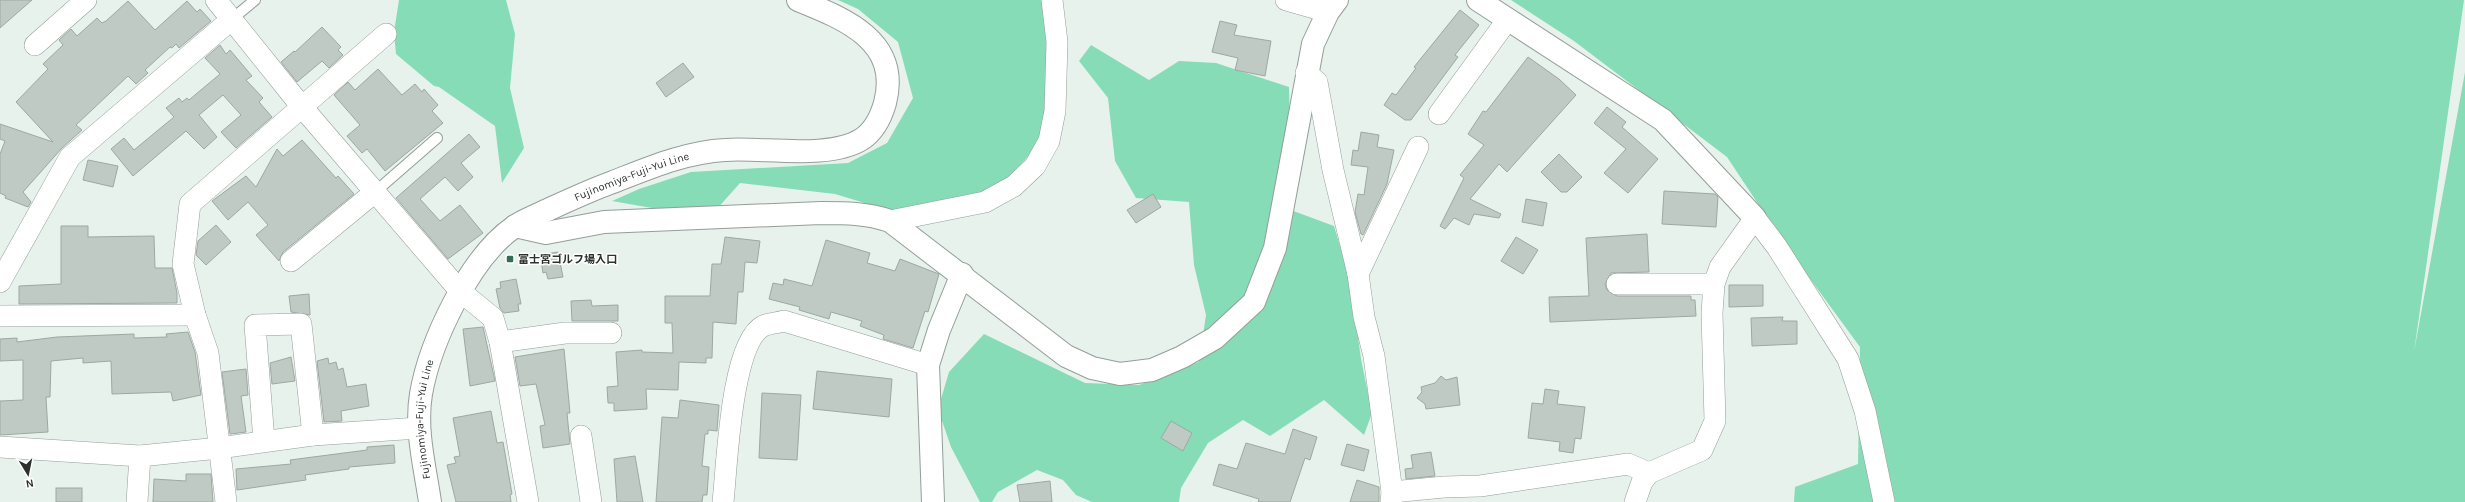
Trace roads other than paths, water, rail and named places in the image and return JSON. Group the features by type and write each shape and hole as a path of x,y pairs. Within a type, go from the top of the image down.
{"street":[{"path":"35,45 86,0"},
{"path":"216,0 302,107 460,291 493,318 500,342 528,502"},
{"name":"Fujinomiya-Fuji-Yui Line","path":"430,502 419,428 421,394 432,357 460,291 492,246 515,226 586,192 674,159 724,150 793,151 841,148 863,139 881,118 888,90 885,64 872,40 830,13 798,0"},
{"path":"890,221 984,202 1014,186 1036,166 1049,141 1055,111 1058,42 1052,0"},
{"path":"515,226 546,233 604,222 821,213 856,213 890,221 962,274 1066,356 1092,368 1120,374 1145,371 1182,357 1215,338 1254,302 1276,248 1306,74 1313,44 1332,6 1286,0"},
{"path":"1478,0 1663,120 1755,218 1777,247 1848,358 1865,412 1884,502"},
{"path":"0,282 70,157 232,19"},
{"path":"1439,114 1508,19"},
{"path":"226,502 208,353 195,315 183,264 190,204 386,34"},
{"path":"1306,74 1317,82 1333,170 1358,274 1364,317 1374,356 1391,497 1444,487 1480,486 1628,464 1649,473"},
{"path":"1358,274 1418,147"},
{"path":"291,261 375,192"},
{"path":"1635,502 1642,482 1649,473 1702,450 1715,421 1712,313 1714,284 1720,267 1755,218"},
{"path":"933,502 928,365 939,330 962,274"},
{"path":"1617,284 1714,284"},
{"path":"0,316 195,315"},
{"path":"724,502 735,388 746,345 762,326 784,321 928,365"},
{"path":"264,441 255,325 301,324 313,435"},
{"path":"500,342 565,333 611,333"},
{"path":"0,447 140,456 219,448 313,435 419,428"},
{"path":"581,436 591,502"},
{"path":"137,502 140,456"}],"lane":[{"path":"232,19 255,0"},
{"path":"375,192 437,138"}],"place":[{"name":"富士宮ゴルフ場入口","path":"510,259"}]}
